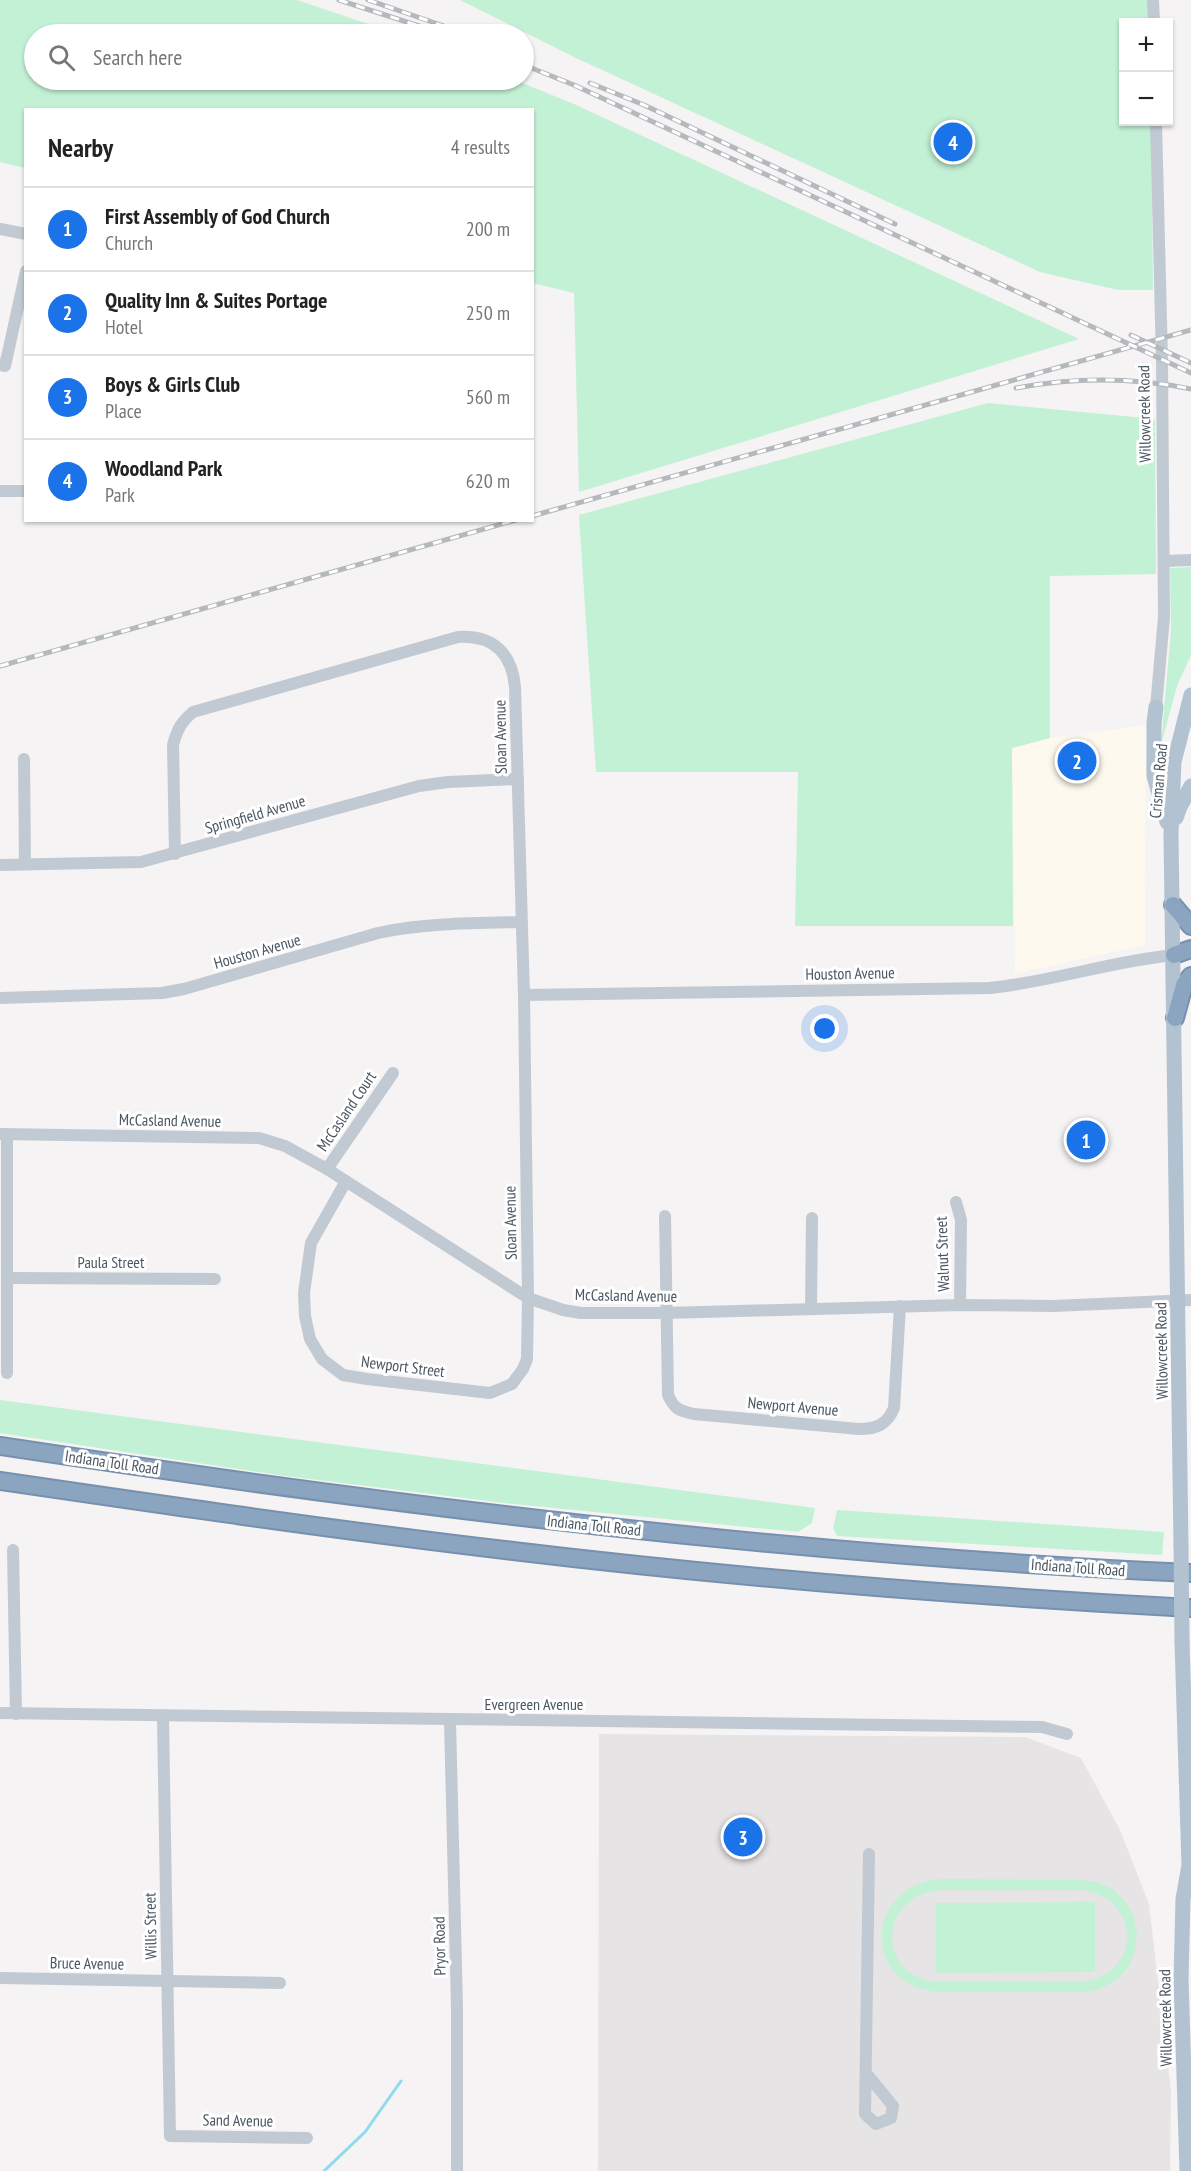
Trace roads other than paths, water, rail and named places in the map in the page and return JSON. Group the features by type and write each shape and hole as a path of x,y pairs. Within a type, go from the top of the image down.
{"highway":[{"path":"1173,905 1191,926"},
{"path":"1174,955 1191,949"},
{"path":"1174,955 1191,956"},
{"path":"1174,1018 1184,985 1191,976"},
{"name":"Indiana Toll Road","path":"0,1446 519,1518 823,1549 1191,1573"},
{"path":"0,1481 514,1552 821,1583 1191,1608"}],"main road":[{"name":"Crisman Road","path":"1171,835 1174,762 1191,695"},
{"path":"1156,706 1154,776 1171,835"},
{"path":"1171,835 1180,807 1191,786"},
{"name":"Willowcreek Road","path":"1171,835 1174,1018 1185,1301 1181,1546 1190,1868 1183,1899 1181,1979 1187,2171"}],"street":[{"path":"1153,0 1154,18"},
{"name":"Willowcreek Road","path":"1156,126 1164,561 1163,644 1156,706"},
{"path":"0,229 24,234"},
{"path":"2,366 24,279"},
{"path":"0,491 24,491"},
{"path":"1164,561 1191,561"},
{"name":"Sloan Avenue","path":"175,854 173,745 176,731 182,721 193,712 458,637 470,636 483,639 496,646 506,657 514,672 518,779 524,995 528,1298"},
{"path":"24,759 25,864"},
{"name":"Springfield Avenue","path":"0,865 141,862 419,786 518,779"},
{"name":"Houston Avenue","path":"0,998 131,996 162,993 184,989 378,933 432,924 521,922"},
{"name":"Houston Avenue","path":"524,995 989,988 1026,985 1137,959 1174,955"},
{"name":"McCasland Court","path":"327,1168 393,1073"},
{"path":"3,1134 8,1278 7,1373"},
{"name":"McCasland Avenue","path":"3,1134 259,1138 285,1146 327,1168 528,1298 581,1313 960,1305 1053,1306 1185,1301"},
{"name":"Newport Street","path":"346,1181 311,1243 304,1293 305,1316 310,1339 322,1359 343,1375 482,1393 498,1392 512,1384 527,1359 528,1298"},
{"name":"Walnut Street","path":"956,1202 960,1220 960,1305"},
{"name":"Newport Avenue","path":"665,1216 668,1395 672,1405 679,1410 706,1415 870,1429 880,1427 886,1422 894,1408 900,1306"},
{"path":"811,1309 812,1218"},
{"name":"Paula Street","path":"8,1278 215,1279"},
{"path":"13,1550 16,1714"},
{"name":"Evergreen Avenue","path":"0,1713 163,1717 637,1720 1042,1727 1067,1734"},
{"name":"Willis Street","path":"163,1717 170,2136"},
{"name":"Pryor Road","path":"450,1720 457,2008 457,2171"},
{"path":"866,2073 869,1854"},
{"name":"Bruce Avenue","path":"0,1978 280,1983"},
{"name":"Sand Avenue","path":"170,2136 307,2138"}],"waterway":[{"path":"324,2171 365,2132 401,2081"}],"railway":[{"path":"339,0 413,24"},
{"path":"368,0 438,24"},
{"path":"534,69 574,85 1191,373"},
{"path":"590,83 644,105 895,224"},
{"path":"534,515 1191,330"},
{"path":"1131,335 1191,363"},
{"path":"1016,388 1038,384 1104,380 1147,382 1191,389"},
{"path":"0,666 509,522"}],"place":[{"name":"Woodland Park","path":"953,142"},
{"name":"Quality Inn & Suites Portage","path":"1077,761"},
{"name":"First Assembly of God Church","path":"1086,1140"},
{"name":"Boys & Girls Club","path":"743,1837"}]}
